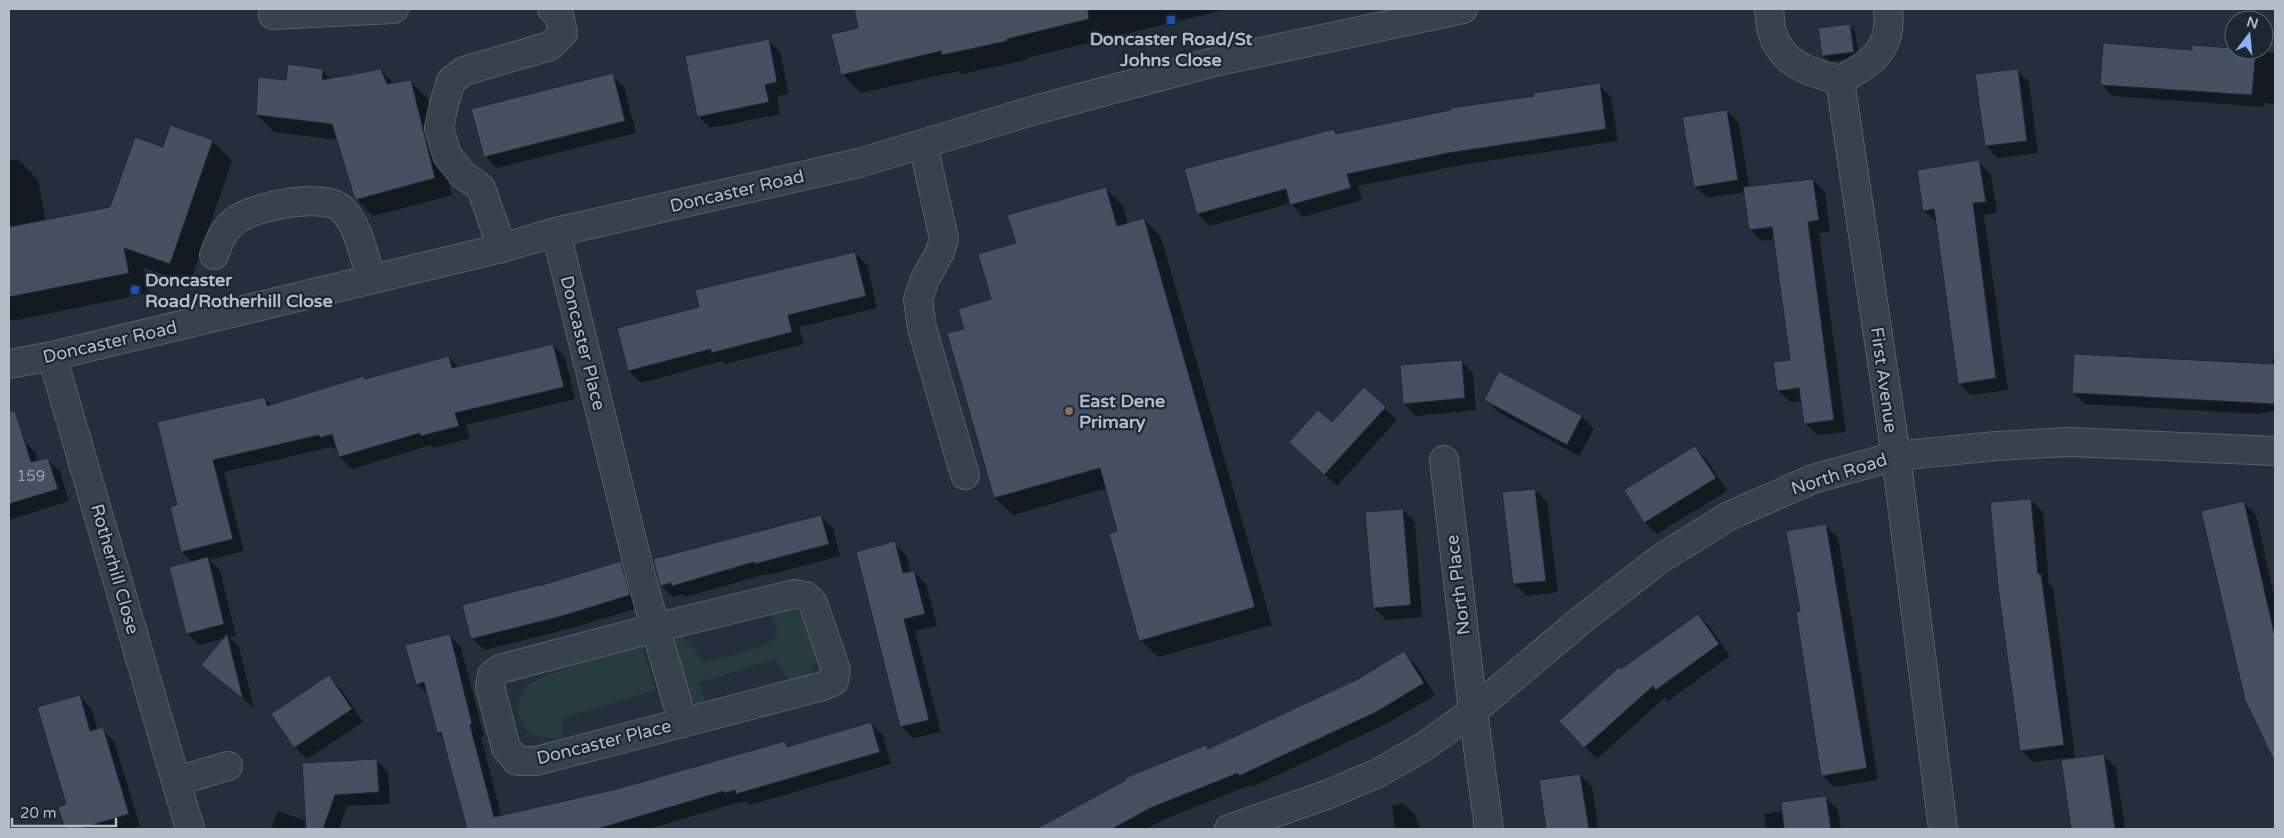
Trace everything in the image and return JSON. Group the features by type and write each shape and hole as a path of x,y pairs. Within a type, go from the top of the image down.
{"street":[{"path":"273,16 394,9"},
{"path":"502,248 481,188 462,174 447,155 439,128 451,82 464,71 550,46 563,33 560,16 552,9"},
{"name":"Doncaster Road","path":"9,364 52,356 502,248 556,232 859,163 1035,110 1364,19 1463,9"},
{"path":"1769,9 1772,33 1786,58 1811,73 1840,80 1867,65 1885,46 1888,9"},
{"name":"First Avenue","path":"1840,80 1896,456 1943,829"},
{"path":"923,144 944,239 940,252 925,278 918,300 922,328 965,475"},
{"path":"214,255 224,232 236,219 262,208 320,201 341,209 355,228 371,279"},
{"name":"Doncaster Place","path":"556,232 655,628 683,723"},
{"name":"Rotherhill Close","path":"52,356 190,829"},
{"name":"North Road","path":"1230,829 1329,794 1378,773 1425,746 1473,711 1585,617 1660,559 1729,516 1813,479 1896,456 1996,446 2070,442 2275,451"},
{"name":"North Place","path":"1444,460 1473,711 1489,829"},
{"name":"Doncaster Place","path":"794,594 806,596 813,603 836,670 834,681 823,686 536,761 518,760 506,748 490,687 492,675 500,669 655,628 794,594"},
{"path":"177,781 228,766"}],"green space":[{"path":"788,609 799,612 809,620 819,653 818,661 810,675 791,682 775,659 699,683 707,704 698,705 689,698 673,645 682,635 704,663 767,645 780,633 770,614"},
{"path":"642,646 655,690 563,718 562,738 539,737 530,733 522,724 519,702 523,690 530,684 559,671"}],"building":[{"path":"854,9 1088,9 1089,19 1007,39 1007,41 942,55 941,51 841,75 831,34 858,28"},
{"path":"1850,24 1854,52 1822,56 1818,28"},
{"path":"769,39 777,82 765,85 769,102 697,117 685,56"},
{"path":"2103,43 2192,50 2192,45 2224,47 2224,60 2255,60 2252,95 2100,85"},
{"path":"288,64 323,69 322,80 381,69 387,84 411,80 435,178 355,200 332,124 256,115 258,77 286,80"},
{"path":"2018,69 2027,141 1985,146 1975,74"},
{"path":"613,73 625,121 484,157 471,109"},
{"path":"1600,83 1606,129 1448,153 1347,174 1351,188 1290,205 1286,189 1197,214 1184,169 1334,129 1336,134 1450,110 1450,108 1534,96 1533,93"},
{"path":"1727,110 1738,180 1694,187 1682,117"},
{"path":"170,125 213,140 170,264 124,248 129,273 9,297 9,227 110,207 135,137 163,147"},
{"path":"1979,160 1986,202 1973,203 1996,378 1958,384 1934,209 1923,211 1917,170"},
{"path":"1813,179 1819,220 1808,222 1834,420 1804,424 1799,388 1777,391 1773,362 1790,360 1772,227 1749,230 1743,187"},
{"path":"1106,187 1117,226 1144,218 1255,607 1139,641 1109,534 1117,531 1100,468 994,498 947,333 964,329 958,309 991,299 978,254 1016,243 1007,215"},
{"path":"855,252 866,296 788,315 792,332 711,353 711,349 628,371 617,328 699,307 695,290"},
{"path":"553,344 564,387 455,413 459,426 421,436 420,433 339,457 332,434 320,438 319,435 213,460 233,539 181,552 170,507 177,505 157,422 265,397 267,406 364,376 365,379 449,356 452,368"},
{"path":"2074,354 2275,364 2275,404 2072,393"},
{"path":"1462,360 1465,398 1403,404 1400,365"},
{"path":"1499,371 1582,416 1567,445 1484,400"},
{"path":"1364,387 1386,407 1324,475 1289,442 1318,410 1332,422"},
{"path":"15,411 31,462 48,458 58,489 9,504 9,412"},
{"path":"1695,446 1716,478 1644,523 1624,490"},
{"path":"1535,489 1546,581 1513,584 1502,492"},
{"path":"2031,499 2038,574 2041,574 2064,745 2020,751 1998,587 1990,502"},
{"path":"2244,501 2275,637 2275,763 2245,700 2201,511"},
{"path":"1403,509 1411,605 1373,608 1365,512"},
{"path":"821,515 829,544 755,564 754,562 672,586 671,583 660,586 653,559"},
{"path":"1826,524 1867,768 1821,776 1796,612 1800,611 1786,531"},
{"path":"895,541 903,573 914,571 925,614 904,619 929,720 900,727 856,552"},
{"path":"208,557 224,624 186,634 169,567"},
{"path":"621,561 630,595 562,616 471,639 462,605 539,586"},
{"path":"1698,614 1719,644 1656,690 1653,686 1584,748 1559,721 1619,667 1621,669"},
{"path":"227,634 243,699 201,665"},
{"path":"450,634 472,724 470,725 494,817 617,789 785,741 787,747 871,722 880,752 736,794 735,790 725,793 724,791 597,829 467,829 441,732 437,733 424,682 416,685 405,645"},
{"path":"1404,651 1424,683 1376,712 1239,776 1238,773 1150,808 1112,829 1036,829 1126,780 1125,778 1206,745 1208,749 1360,678"},
{"path":"329,675 352,709 294,748 271,714"},
{"path":"80,695 90,731 103,727 129,814 79,829 65,829 58,807 66,804 37,707"},
{"path":"2104,754 2115,829 2071,829 2061,760"},
{"path":"377,759 379,792 335,795 323,829 306,829 302,763"},
{"path":"1580,774 1589,829 1546,829 1539,780"},
{"path":"1826,796 1831,829 1784,829 1781,802"}],"place":[{"name":"Doncaster Road/St Johns Close","path":"1171,20"},
{"name":"Doncaster Road/Rotherhill Close","path":"135,290"},
{"name":"East Dene Primary","path":"1069,411"}]}
